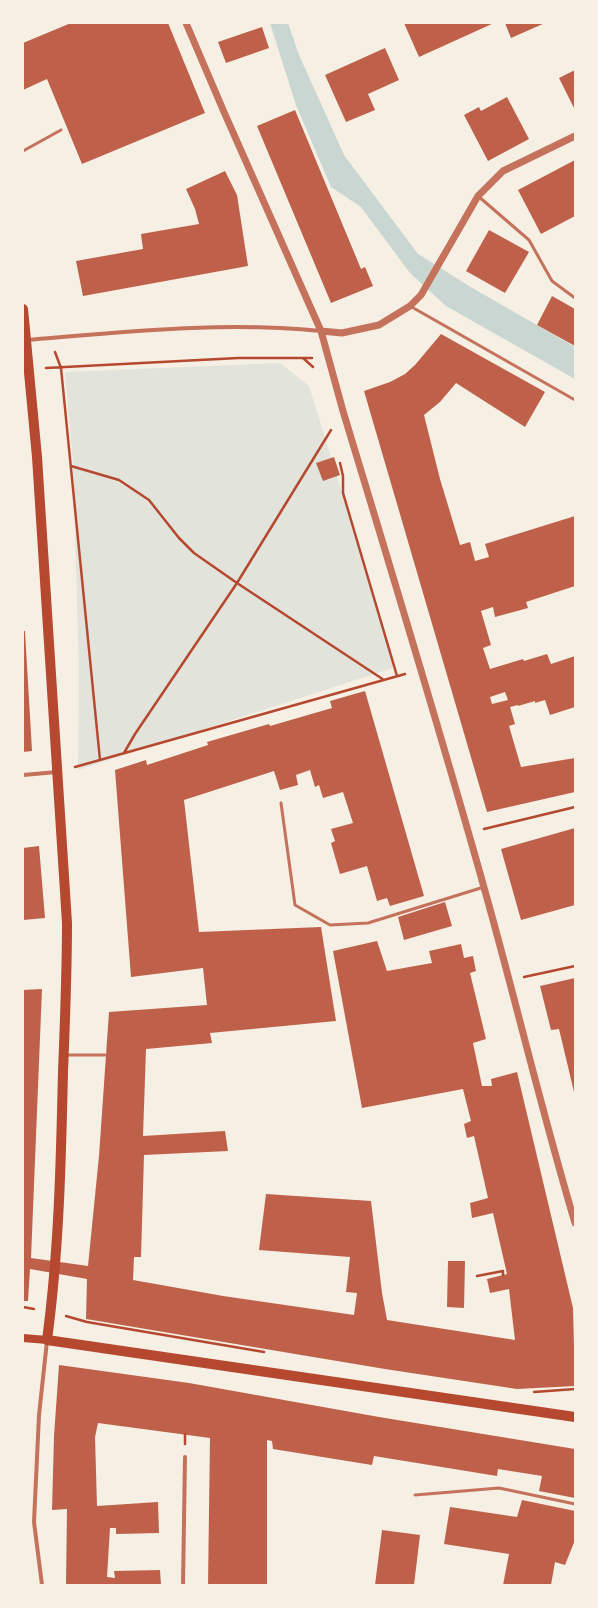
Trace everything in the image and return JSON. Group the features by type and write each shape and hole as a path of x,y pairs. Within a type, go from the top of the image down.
{"main road":[{"path":"23,309 24,340 37,457 68,923 60,1196 51,1311 47,1340"},
{"path":"23,1338 47,1340 575,1417"}],"street":[{"path":"186,23 321,331 510,979 550,1140 575,1223"},
{"path":"24,340 192,328 276,328 342,333 379,325 410,306 422,295 478,196 503,171 575,136"},
{"path":"23,775 57,772"},
{"path":"42,1585 34,1522 39,1415 47,1340"},
{"path":"183,1585 185,1457"}],"lane":[{"path":"23,151 61,130"},
{"path":"478,196 529,240 552,281 575,298"},
{"path":"410,306 575,400"},
{"path":"282,803 295,905 330,925 368,923 484,888"},
{"path":"64,1055 105,1055"},
{"path":"415,1495 499,1488 575,1504"}],"path":[{"path":"50,338 62,368 100,760"},
{"path":"28,368 62,368 238,358 329,358"},
{"path":"303,358 315,368"},
{"path":"124,753 135,734 237,583 331,430 333,438"},
{"path":"339,460 343,476 343,493 397,676"},
{"path":"71,466 119,480 149,500 179,538 194,553 384,680"},
{"path":"57,772 420,670"},
{"path":"468,833 575,807"},
{"path":"510,979 537,976 575,966"},
{"path":"477,1276 503,1271 503,1275"},
{"path":"51,1311 86,1322 270,1353"},
{"path":"532,1392 575,1389"}],"shaded area":[{"path":"270,23 288,23 299,55 344,155 418,254 469,286 575,347 575,379 446,306 410,273 361,207 331,187 296,105"},
{"path":"280,363 309,386 396,667 78,770 79,673 73,463 65,372"}],"building":[{"path":"71,23 168,23 205,113 82,164 47,79 23,90 23,43"},
{"path":"404,23 494,23 419,57"},
{"path":"505,23 545,23 511,38"},
{"path":"262,27 269,48 226,63 218,42"},
{"path":"385,48 399,80 368,94 375,110 346,122 325,75"},
{"path":"575,70 575,110 559,78"},
{"path":"507,97 529,139 488,161 464,115 479,107 481,111"},
{"path":"295,110 361,269 365,267 373,286 331,303 257,126"},
{"path":"575,160 575,216 541,234 518,190"},
{"path":"225,171 237,195 248,266 83,296 76,261 143,249 141,234 199,224 195,209 186,189"},
{"path":"489,230 529,252 505,293 466,271"},
{"path":"552,296 575,309 575,346 537,325"},
{"path":"441,334 545,392 525,427 456,383 440,402 424,415 440,479 460,545 470,542 475,561 489,557 485,544 575,516 575,586 526,602 528,608 495,617 493,607 481,611 491,645 483,648 490,669 523,659 524,661 547,654 551,664 575,656 575,707 550,715 545,700 510,707 515,724 509,726 521,767 575,758 575,792 487,812 364,391 390,382 405,374 415,365","holes":["505,692 508,700 492,704 490,697"]},
{"path":"334,457 340,475 323,481 316,463"},
{"path":"23,631 25,631 32,751 23,752"},
{"path":"365,691 424,896 390,906 387,898 377,901 367,866 340,874 331,843 335,841 331,829 353,823 343,792 323,798 319,785 315,787 310,770 296,775 298,785 280,790 274,771 184,800 199,932 321,927 336,1021 210,1033 212,1043 146,1049 143,1136 225,1131 228,1151 144,1155 141,1257 134,1257 133,1280 223,1296 354,1315 357,1293 346,1292 350,1257 259,1250 266,1194 371,1201 382,1293 387,1320 515,1340 509,1289 490,1293 487,1279 507,1274 493,1213 472,1218 470,1203 488,1198 474,1136 467,1138 464,1124 471,1121 463,1089 362,1108 333,951 377,941 387,971 432,963 429,951 461,944 464,958 473,956 476,971 470,973 486,1039 473,1043 482,1086 492,1086 491,1079 517,1072 573,1308 575,1386 517,1389 385,1369 86,1319 87,1279 30,1269 28,1301 23,1301 23,990 42,989 31,1258 88,1266 99,1156 109,1012 207,1005 203,968 131,977 115,770 146,760 147,765 208,745 207,742 332,708 330,701"},
{"path":"575,828 575,905 521,920 501,849"},
{"path":"39,846 45,918 23,920 23,848"},
{"path":"445,902 452,926 404,940 398,917"},
{"path":"575,978 574,1092 559,1029 551,1030 540,986"},
{"path":"448,1261 465,1261 464,1308 447,1307"},
{"path":"59,1365 189,1383 379,1417 575,1449 575,1498 539,1491 542,1476 498,1469 497,1476 374,1456 372,1465 273,1449 272,1441 267,1440 267,1585 208,1585 210,1438 98,1423 95,1437 97,1506 158,1502 159,1533 116,1534 116,1528 110,1528 107,1577 115,1578 114,1571 160,1570 161,1585 66,1585 67,1509 52,1510 54,1436"},
{"path":"522,1500 575,1511 575,1540 565,1565 555,1562 551,1585 503,1585 509,1554 444,1544 450,1507 517,1517"},
{"path":"382,1530 420,1535 414,1585 375,1585"}]}
